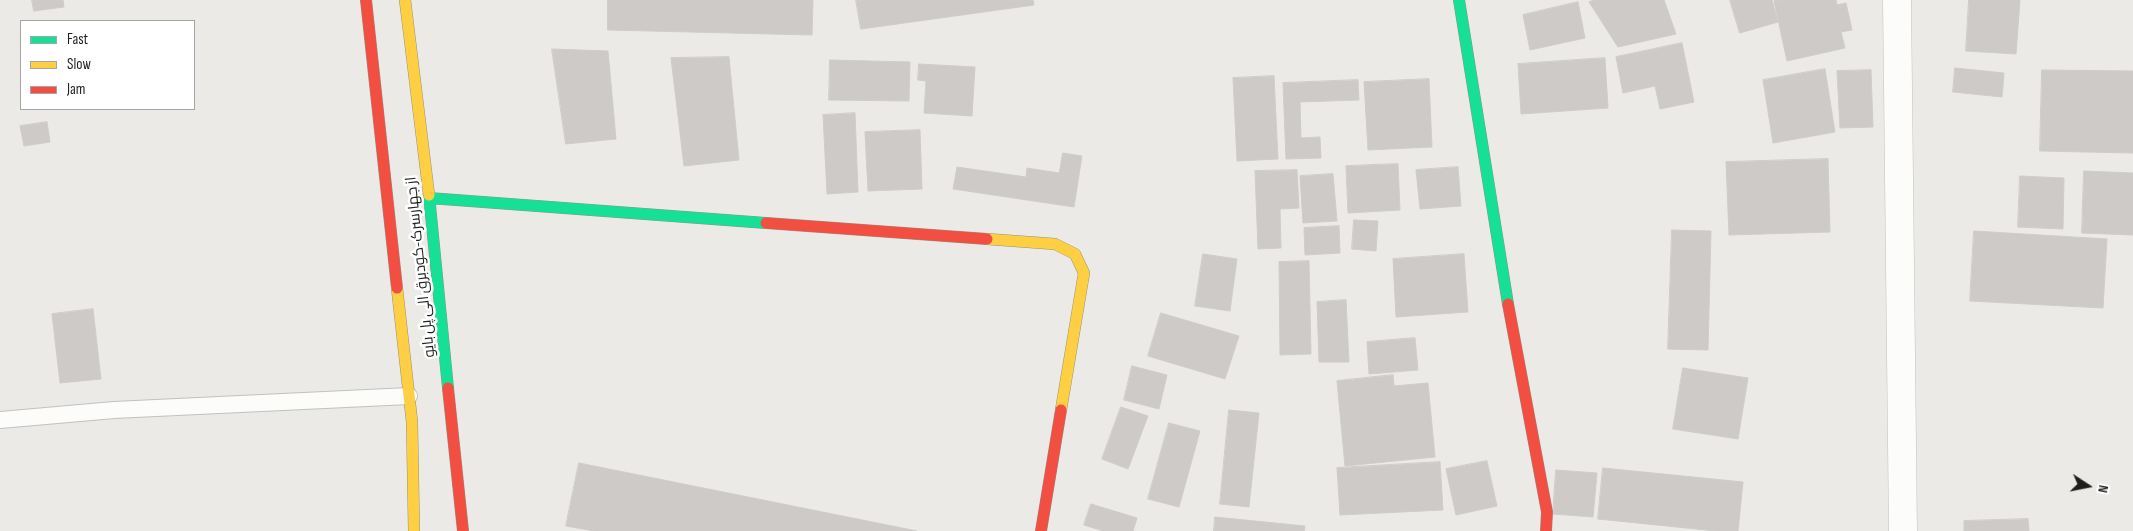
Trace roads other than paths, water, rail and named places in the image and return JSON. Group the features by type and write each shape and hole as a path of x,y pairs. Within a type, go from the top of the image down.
{"street":[{"name":"از جهارسرک-کودبرق الی پل بایو","path":"366,0 412,422 414,531"},
{"name":"از جهارسرک-کودبرق الی پل بایو","path":"405,0 429,198 463,531"},
{"path":"1459,0 1500,260 1546,512 1546,531"},
{"path":"1897,0 1903,531"},
{"path":"429,198 1055,244 1075,254 1084,273 1041,531"}],"lane":[{"path":"0,420 114,410 409,396"}]}
